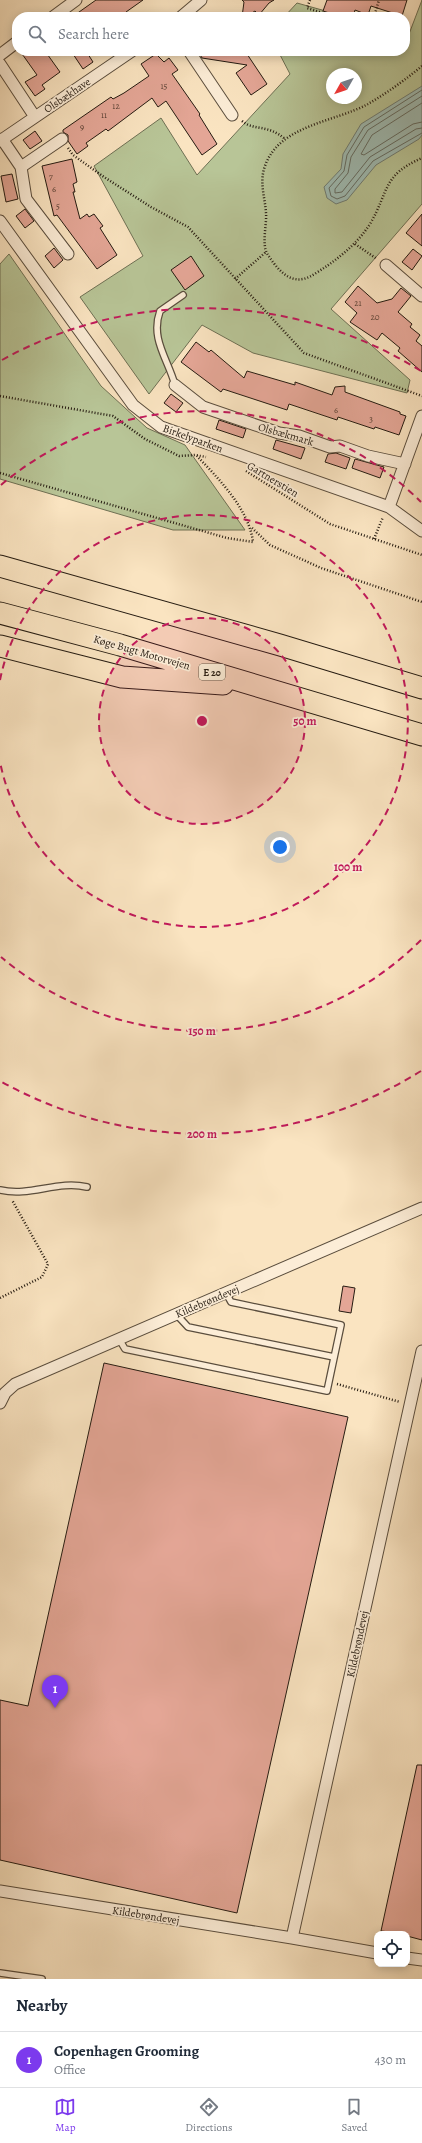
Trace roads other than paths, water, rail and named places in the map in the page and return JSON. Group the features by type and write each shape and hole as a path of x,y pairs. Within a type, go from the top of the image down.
{"highway":[{"path":"0,566 280,644 422,688"},
{"name":"Køge Bugt Motorvejen","path":"0,613 262,687 422,735"},
{"path":"0,646 122,677 262,687"}],"street":[{"path":"59,12 76,0"},
{"path":"186,12 200,0"},
{"path":"0,55 12,46"},
{"name":"Olsbækhave","path":"68,254 26,199 21,167 1,140 125,56"},
{"path":"193,56 232,115"},
{"path":"0,64 35,117"},
{"path":"21,167 62,139"},
{"name":"Birkelyparken","path":"0,221 133,405 161,427 389,506 422,531"},
{"path":"386,265 422,296"},
{"name":"Olsbækmark","path":"174,385 203,407 272,431 299,436 330,447 340,446 368,456 405,464"},
{"path":"389,506 422,416"},
{"name":"Kildebrøndevej","path":"0,1404 5,1393 15,1384 422,1208"},
{"name":"Kildebrøndevej","path":"292,1938 422,1350"},
{"name":"Kildebrøndevej","path":"0,1891 374,1952"},
{"path":"410,1958 422,1960"}],"lane":[{"path":"174,385 172,374 158,344 156,330 160,311 183,295"},
{"path":"0,1190 20,1193 73,1184 87,1187"},
{"path":"119,1339 125,1349 327,1391 341,1324 231,1302 226,1293"},
{"path":"176,1314 188,1327 334,1357"},
{"path":"0,1973 42,1979"}],"water":[{"path":"422,86 422,135 419,139 376,165 347,200 336,204 327,198 324,187 341,169 343,154 361,124"}],"place":[{"name":"Copenhagen Grooming","path":"55,1708"}]}
